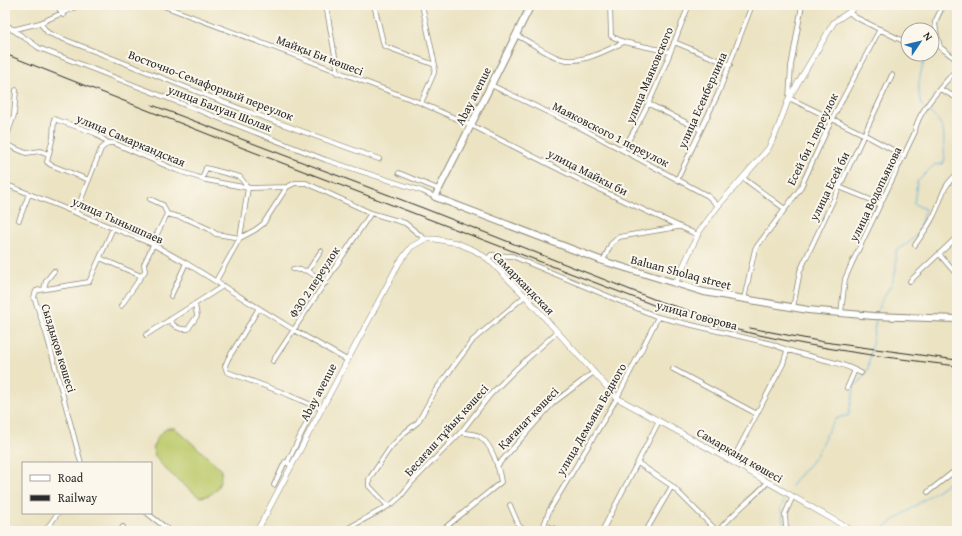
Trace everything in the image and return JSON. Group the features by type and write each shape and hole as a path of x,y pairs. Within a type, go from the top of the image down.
{"main road":[{"name":"Abay avenue","path":"435,197 531,5"},
{"name":"Baluan Sholaq street","path":"435,197 603,261 704,292 793,308 842,314 901,318 957,319"}],"street":[{"path":"57,5 63,15"},
{"path":"12,30 63,15 80,5"},
{"name":"Майқы Би көшесі","path":"161,5 338,73 421,103 471,125"},
{"path":"326,5 338,73"},
{"path":"374,5 384,46 435,65"},
{"path":"421,103 435,65 422,5"},
{"path":"610,5 611,36 624,42 670,52"},
{"name":"улица Маяковского","path":"622,150 638,127 649,104 689,5"},
{"name":"улица Есенберлина","path":"677,180 730,65 752,5"},
{"path":"789,98 791,66 802,5"},
{"path":"675,284 698,235 718,206 768,149 776,133 789,98 834,22 849,12 856,5"},
{"path":"943,5 935,22 936,32 940,47 957,60"},
{"path":"849,12 900,40"},
{"name":"улица Балуан Шолак","path":"5,23 12,30 27,38 39,48 326,160 422,191 435,197"},
{"name":"Восточно-Семафорный переулок","path":"40,23 48,32 56,36 249,112 379,159"},
{"name":"Есей би 1 переулок","path":"744,300 755,249 800,189 832,119 880,30"},
{"path":"516,35 558,58 572,60 590,56 624,42"},
{"path":"674,42 730,65"},
{"path":"957,69 940,89 957,98"},
{"name":"улица Есей би","path":"793,308 800,271 892,75"},
{"name":"Маяковского 1 переулок","path":"491,85 622,150 708,196 718,206"},
{"name":"улица Водопьянова","path":"842,314 845,279 915,132 916,124 940,89"},
{"path":"16,90 14,115 5,143 26,153 41,151 48,154 47,162 51,165 89,180"},
{"path":"789,98 904,156"},
{"path":"649,104 701,130"},
{"name":"улица Самаркандская","path":"48,154 53,137 54,119 95,134 108,143 114,143 176,170 202,179 248,188 287,187 295,183 306,183 371,213 405,223 425,239"},
{"name":"улица Майкы би","path":"471,125 678,227 698,235"},
{"path":"76,212 101,149 108,143"},
{"path":"202,179 206,168 240,177 248,188 240,238 216,279 218,283"},
{"path":"399,173 438,189"},
{"path":"915,246 934,215 941,194 948,182 957,174"},
{"path":"743,178 785,209"},
{"name":"улица Тынышпаев","path":"5,184 76,212 152,245 186,263 294,330 347,360"},
{"path":"150,199 163,205 167,214 187,220 216,234 240,238 256,230 263,224 287,187"},
{"path":"839,187 881,204"},
{"path":"19,220 29,194"},
{"name":"ФЗО 2 переулок","path":"274,361 371,213"},
{"path":"121,306 145,271 144,264 167,214"},
{"path":"603,261 611,244 619,237 678,227"},
{"path":"113,228 100,258 141,276"},
{"path":"910,281 957,237"},
{"name":"Самаркандская","path":"425,239 435,239 457,243 474,250 488,259 525,296 617,398"},
{"name":"Abay avenue","path":"258,531 289,464 321,409 399,263 411,247 425,239"},
{"path":"308,271 321,251"},
{"path":"939,254 957,275"},
{"name":"улица Говорова","path":"488,259 491,255 512,256 658,317 772,344 787,352 849,366 861,373"},
{"name":"Сыздықов көшесі","path":"82,462 47,336 34,298 36,291 44,288 89,282 100,258"},
{"path":"171,296 186,263"},
{"path":"293,269 308,271 326,283"},
{"path":"44,288 46,282 54,271"},
{"path":"146,335 223,286"},
{"path":"388,506 369,486 369,479 378,464 400,437 418,422 435,391 473,340 525,296"},
{"path":"169,320 174,326 181,330 188,329 197,316 194,304"},
{"path":"259,308 228,359 225,366 227,372 284,393 321,409"},
{"name":"улица Демьяна Бедного","path":"542,531 549,511 617,398 658,317"},
{"name":"Бесағаш тұйық көшесі","path":"343,531 388,506 400,497 412,482 461,432 490,395 557,332"},
{"path":"732,461 783,364 787,352"},
{"path":"673,369 757,414"},
{"path":"848,388 855,370"},
{"name":"Қағанат көшесі","path":"497,466 553,403 594,372"},
{"name":"Самарқанд көшесі","path":"617,398 732,461 853,531"},
{"path":"274,485 285,462 289,464 310,418"},
{"path":"602,531 659,421"},
{"path":"441,531 501,484 497,466 490,450 480,437 461,432"},
{"path":"638,463 672,486 718,531 730,517 749,502 768,482"},
{"path":"928,492 957,469"},
{"path":"646,531 672,486"},
{"path":"790,531 786,528 785,514 793,496"},
{"path":"510,505 519,526 526,531"},
{"path":"45,531 57,514"},
{"path":"148,514 170,531"},
{"path":"545,525 561,531"},
{"path":"510,531 519,526"}],"green space":[{"path":"168,428 175,428 221,469 217,489 210,495 199,497 171,474 154,455 155,441 164,430"}],"waterway":[{"path":"940,23 948,5"},
{"path":"923,107 920,101 919,80 925,62"},
{"path":"877,313 894,276 896,268 896,250 914,238 921,224 925,209 914,204 917,182 934,165 943,164 945,159 942,126 939,121 926,109"},
{"path":"791,486 815,457 833,422 843,416 848,416 855,385 861,381 868,369 876,319"},
{"path":"879,531 954,479"},
{"path":"781,531 784,525 780,508 785,500"}],"railway":[{"path":"5,54 243,148 664,309 736,330 773,338 883,357 957,366"},
{"path":"152,105 423,208 661,302 726,322"},
{"path":"750,328 824,342 957,360"}]}
